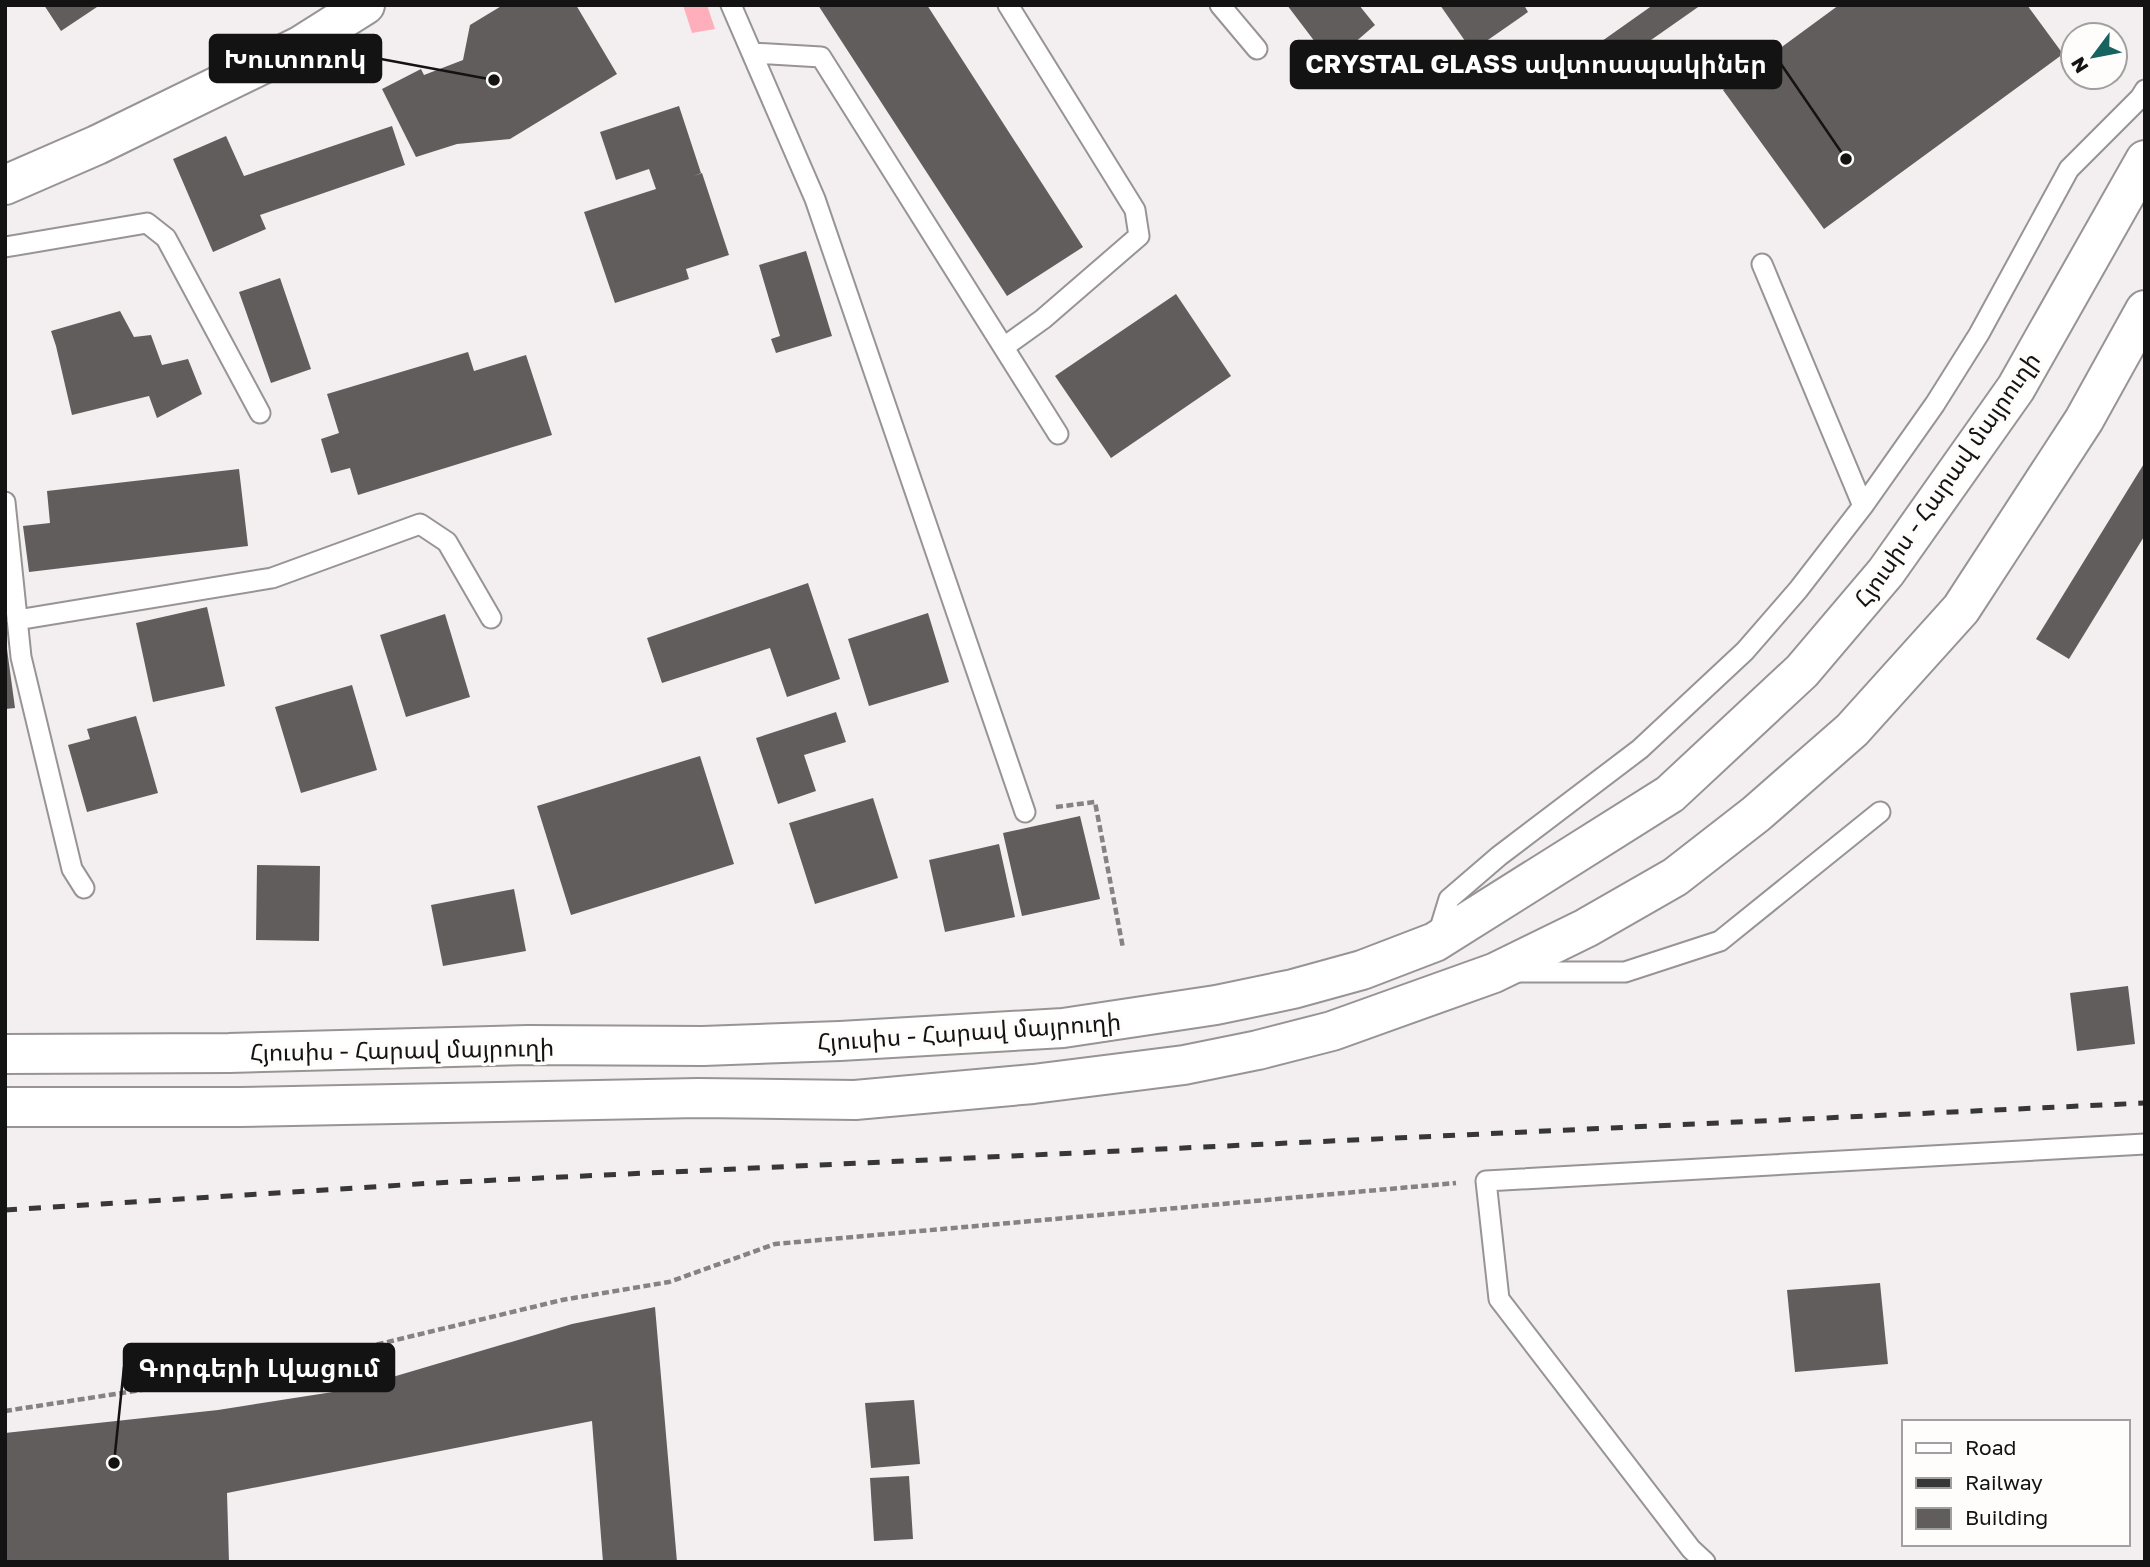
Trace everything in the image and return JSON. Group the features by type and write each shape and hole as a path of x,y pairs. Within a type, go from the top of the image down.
{"main road":[{"path":"5,185 97,145 299,46 365,5"},
{"name":"Հյուսիս - Հարավ մայրուղի","path":"5,1054 528,1045 703,1046 1063,1028 1216,1005 1293,989 1362,970 1435,942 1671,794 1802,671 1886,572 2016,388 2145,160"},
{"path":"5,1107 239,1107 698,1098 855,1100 1033,1084 1184,1065 1258,1050 1332,1031 1494,973 1586,928 1675,877 1756,814 1852,730 1961,609 2084,420 2145,310"}],"lane":[{"path":"731,5 815,199 1025,812"},
{"path":"1004,347 1043,319 1139,236 1135,210 1009,5"},
{"path":"1220,5 1256,49"},
{"path":"752,54 821,57 1058,433"},
{"path":"1435,942 1449,899 1499,856 1640,749 1745,651 1798,590 1863,506 1936,404 1979,334 2069,169 2145,90"},
{"path":"5,247 147,223 166,238 260,413"},
{"path":"1762,264 1863,506"},
{"path":"5,502 21,657 72,869 84,888"},
{"path":"17,620 272,578 420,524 447,542 491,618"},
{"path":"1494,973 1625,972 1720,940 1880,812"},
{"path":"1705,1562 1691,1549 1499,1299 1486,1181 2145,1144"}],"path":[{"path":"1025,812 1095,802 1123,948"},
{"path":"5,1411 271,1370 562,1300 669,1282 775,1244 1486,1181"}],"shaded area":[{"path":"683,5 707,5 715,29 692,33"}],"building":[{"path":"44,5 100,5 61,31"},
{"path":"503,5 576,5 617,74 510,139 457,144 416,157 382,89 421,69 424,75 463,60 470,25"},
{"path":"818,5 927,5 1083,247 1007,296"},
{"path":"1287,5 1359,5 1375,25 1331,63"},
{"path":"1440,5 1524,5 1528,12 1472,51"},
{"path":"1653,5 1701,5 1581,89 1569,71 1581,62 1578,58"},
{"path":"1839,5 2027,5 2059,49 2059,57 1824,229 1723,90"},
{"path":"679,106 701,173 694,176 702,173 729,255 686,269 689,279 615,303 584,212 656,189 649,169 616,180 600,132"},
{"path":"392,126 405,165 260,215 266,229 213,252 173,159 226,136 244,176"},
{"path":"806,251 832,336 776,353 771,339 780,336 759,265"},
{"path":"280,278 311,369 271,383 239,292"},
{"path":"1176,294 1231,376 1111,458 1055,376"},
{"path":"120,311 134,337 151,335 162,365 188,359 202,394 157,418 149,396 72,415 51,331"},
{"path":"468,352 474,371 526,355 552,435 358,495 350,468 331,473 321,439 339,433 327,394"},
{"path":"2145,462 2145,535 2069,659 2036,639"},
{"path":"239,469 248,546 29,572 23,526 50,523 47,491"},
{"path":"808,583 840,679 787,697 770,648 662,683 647,638"},
{"path":"207,607 225,686 153,702 136,623"},
{"path":"928,613 949,682 869,706 848,639"},
{"path":"445,614 470,697 406,717 380,635"},
{"path":"5,649 15,708 5,709"},
{"path":"352,685 377,770 301,793 275,707"},
{"path":"836,712 846,742 804,755 816,791 778,804 756,738"},
{"path":"136,716 158,793 87,812 68,745 90,739 87,729"},
{"path":"700,756 734,864 571,915 537,806"},
{"path":"873,798 898,878 815,904 789,823"},
{"path":"1080,816 1100,899 1022,916 1003,833"},
{"path":"999,844 1015,917 945,932 929,860"},
{"path":"257,865 320,866 319,941 256,940"},
{"path":"514,889 526,951 443,966 431,905"},
{"path":"2128,986 2135,1044 2077,1051 2070,993"},
{"path":"1880,1283 1888,1364 1795,1372 1787,1290"},
{"path":"655,1307 677,1562 603,1562 592,1421 227,1493 229,1562 5,1562 5,1433 218,1410 352,1389 572,1324"},
{"path":"914,1400 920,1464 871,1468 865,1403"},
{"path":"909,1476 913,1539 874,1541 870,1478"}],"railway":[{"path":"5,1210 434,1183 2145,1103"}],"place":[{"name":"Խուտոռոկ","path":"494,80"},
{"name":"CRYSTAL GLASS ավտոապակիներ","path":"1846,159"},
{"name":"Գորգերի Լվացում","path":"114,1463"}]}
